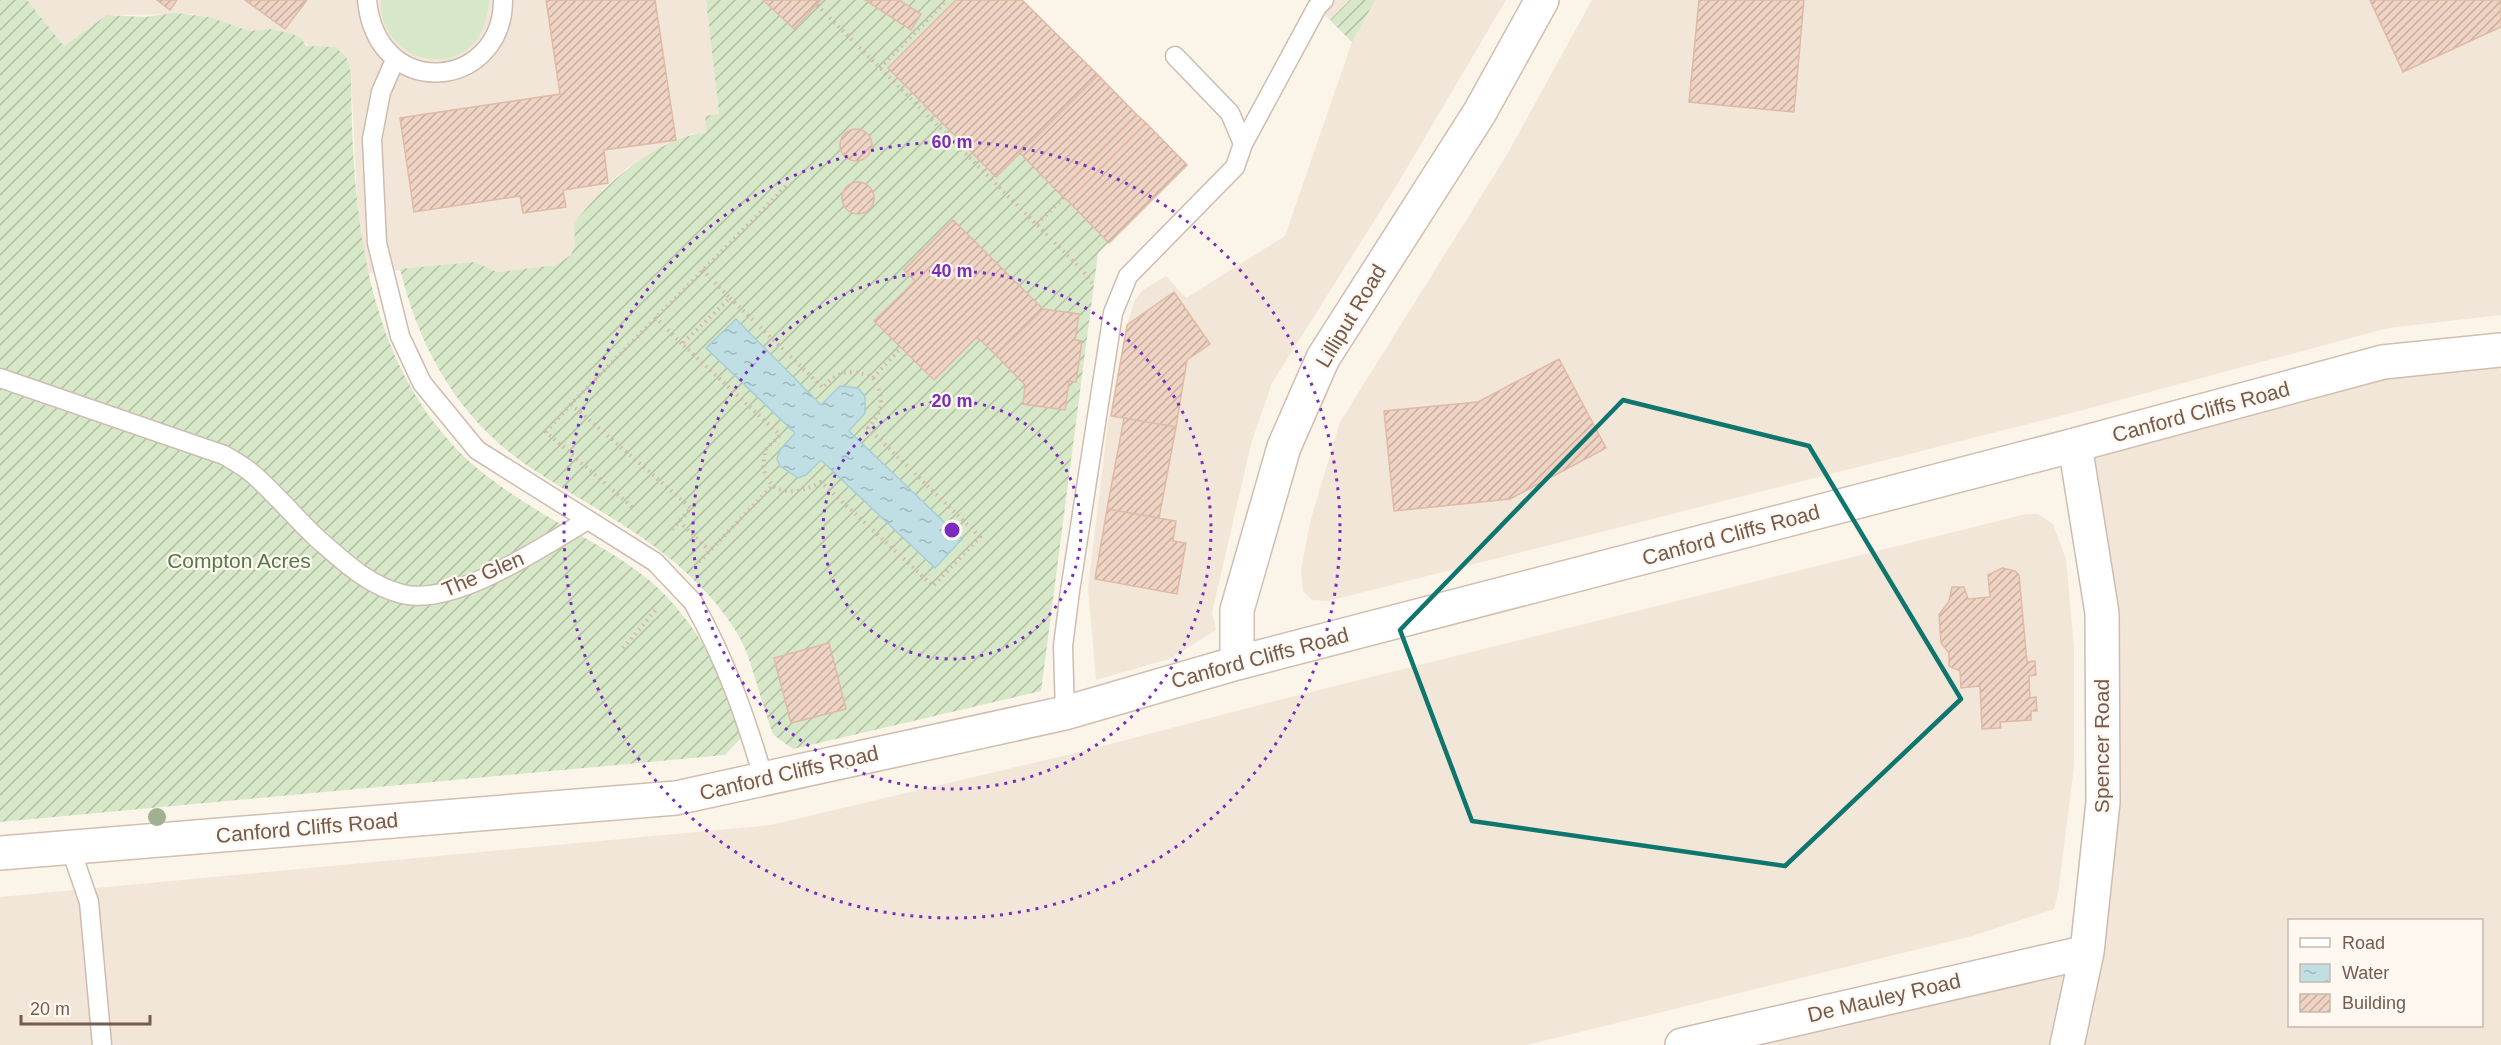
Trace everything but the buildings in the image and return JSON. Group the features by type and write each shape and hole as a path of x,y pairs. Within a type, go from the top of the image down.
{"street":[{"name":"Lilliput Road","path":"1237,663 1237,610 1284,447 1323,358 1480,112 1542,0"},
{"name":"Canford Cliffs Road","path":"0,853 676,798 951,736 1065,713 1237,663 2075,445 2383,362 2501,350"},
{"name":"Spencer Road","path":"2067,1045 2087,952 2103,802 2102,613 2075,445"},
{"name":"De Mauley Road","path":"1682,1045 2087,952"}],"lane":[{"path":"367,0 369,22 378,43 395,60 415,70 436,73 457,69 476,59 491,43 500,23 503,0"},
{"path":"1065,713 1063,645 1113,314 1128,276 1235,167 1243,144 1317,7 1324,0"},
{"path":"1175,56 1230,113 1243,144"},
{"path":"395,60 381,92 372,139 377,243 400,336 422,384 477,450 585,521 655,562 693,602 715,642 742,704 764,780"},
{"name":"The Glen","path":"0,378 224,454 254,474 318,539 364,578 402,594 425,597 458,588 518,562 585,521"},
{"path":"70,847 89,902 102,1045"}],"path":[{"path":"880,68 947,0"},
{"path":"817,5 914,99 1082,270"},
{"path":"640,514 546,432 655,317 788,184"},
{"path":"1036,224 1064,197"},
{"path":"655,317 780,435 765,450 764,470 773,485 785,491 806,492 821,482 933,586 980,537 868,428 876,419 882,398 873,378 850,371 838,374 823,388 702,270"},
{"path":"682,344 730,298"},
{"path":"873,378 901,348"},
{"path":"571,404 691,508 666,537"},
{"path":"697,565 773,485"},
{"path":"679,522 710,552"},
{"path":"623,648 662,603"}],"highlighted area":[{"path":"1623,400 1809,446 1961,699 1785,866 1472,821 1400,630"}],"shaded area":[{"path":"27,0 706,0 719,114 708,132 690,134 627,168 606,186 574,224 575,245 571,255 556,265 497,272 474,262 367,274 358,219 351,73 290,33 270,29 249,31 210,17 191,14 107,15 64,46"},
{"path":"1310,0 1506,0 1398,183 1272,383 1251,444 1212,613 1216,630 1169,659 1096,680 1088,588 1108,423 1127,325 1135,300 1143,290 1166,276 1186,298 1285,236 1352,42"},
{"path":"1592,0 2501,0 2501,315 2388,328 2079,411 1328,601 1312,600 1303,591 1301,571 1310,522 1340,422 1505,158"},
{"path":"2501,350 2501,1045 1754,1045 2087,952 2103,802 2075,445"},
{"path":"2026,514 2038,514 2053,524 2066,559 2074,647 2074,767 2058,893 2054,909 1972,936 1527,1045 0,1045 0,897 771,825 1084,751 1275,701"}],"green space":[{"name":"Compton Acres","path":"0,0 27,0 64,46 107,15 145,17 175,13 210,17 249,31 270,29 290,33 301,38 306,46 336,47 347,59 351,73 354,171 359,221 368,269 380,317 398,362 422,405 452,444 475,466 516,496 627,564 649,580 681,613 707,652 735,716 741,738 725,755 0,822"},
{"path":"381,0 489,0 489,3 484,25 478,38 465,51 449,58 432,59 416,55 402,47 390,34 383,19"},
{"path":"706,0 1022,0 1187,165 1098,253 1041,691 793,749 774,735 748,657 737,632 706,593 681,567 638,535 547,479 501,445 461,402 430,353 408,298 400,269 474,262 497,272 556,265 571,255 575,245 574,224 616,179 633,165 669,143 707,132 705,116 719,114"},
{"path":"1350,0 1375,0 1352,42 1330,20"}],"water":[{"path":"736,319 821,405 840,386 858,388 865,396 865,413 849,431 962,539 935,568 821,460 806,475 798,478 780,466 777,459 780,450 795,433 706,348"}]}
